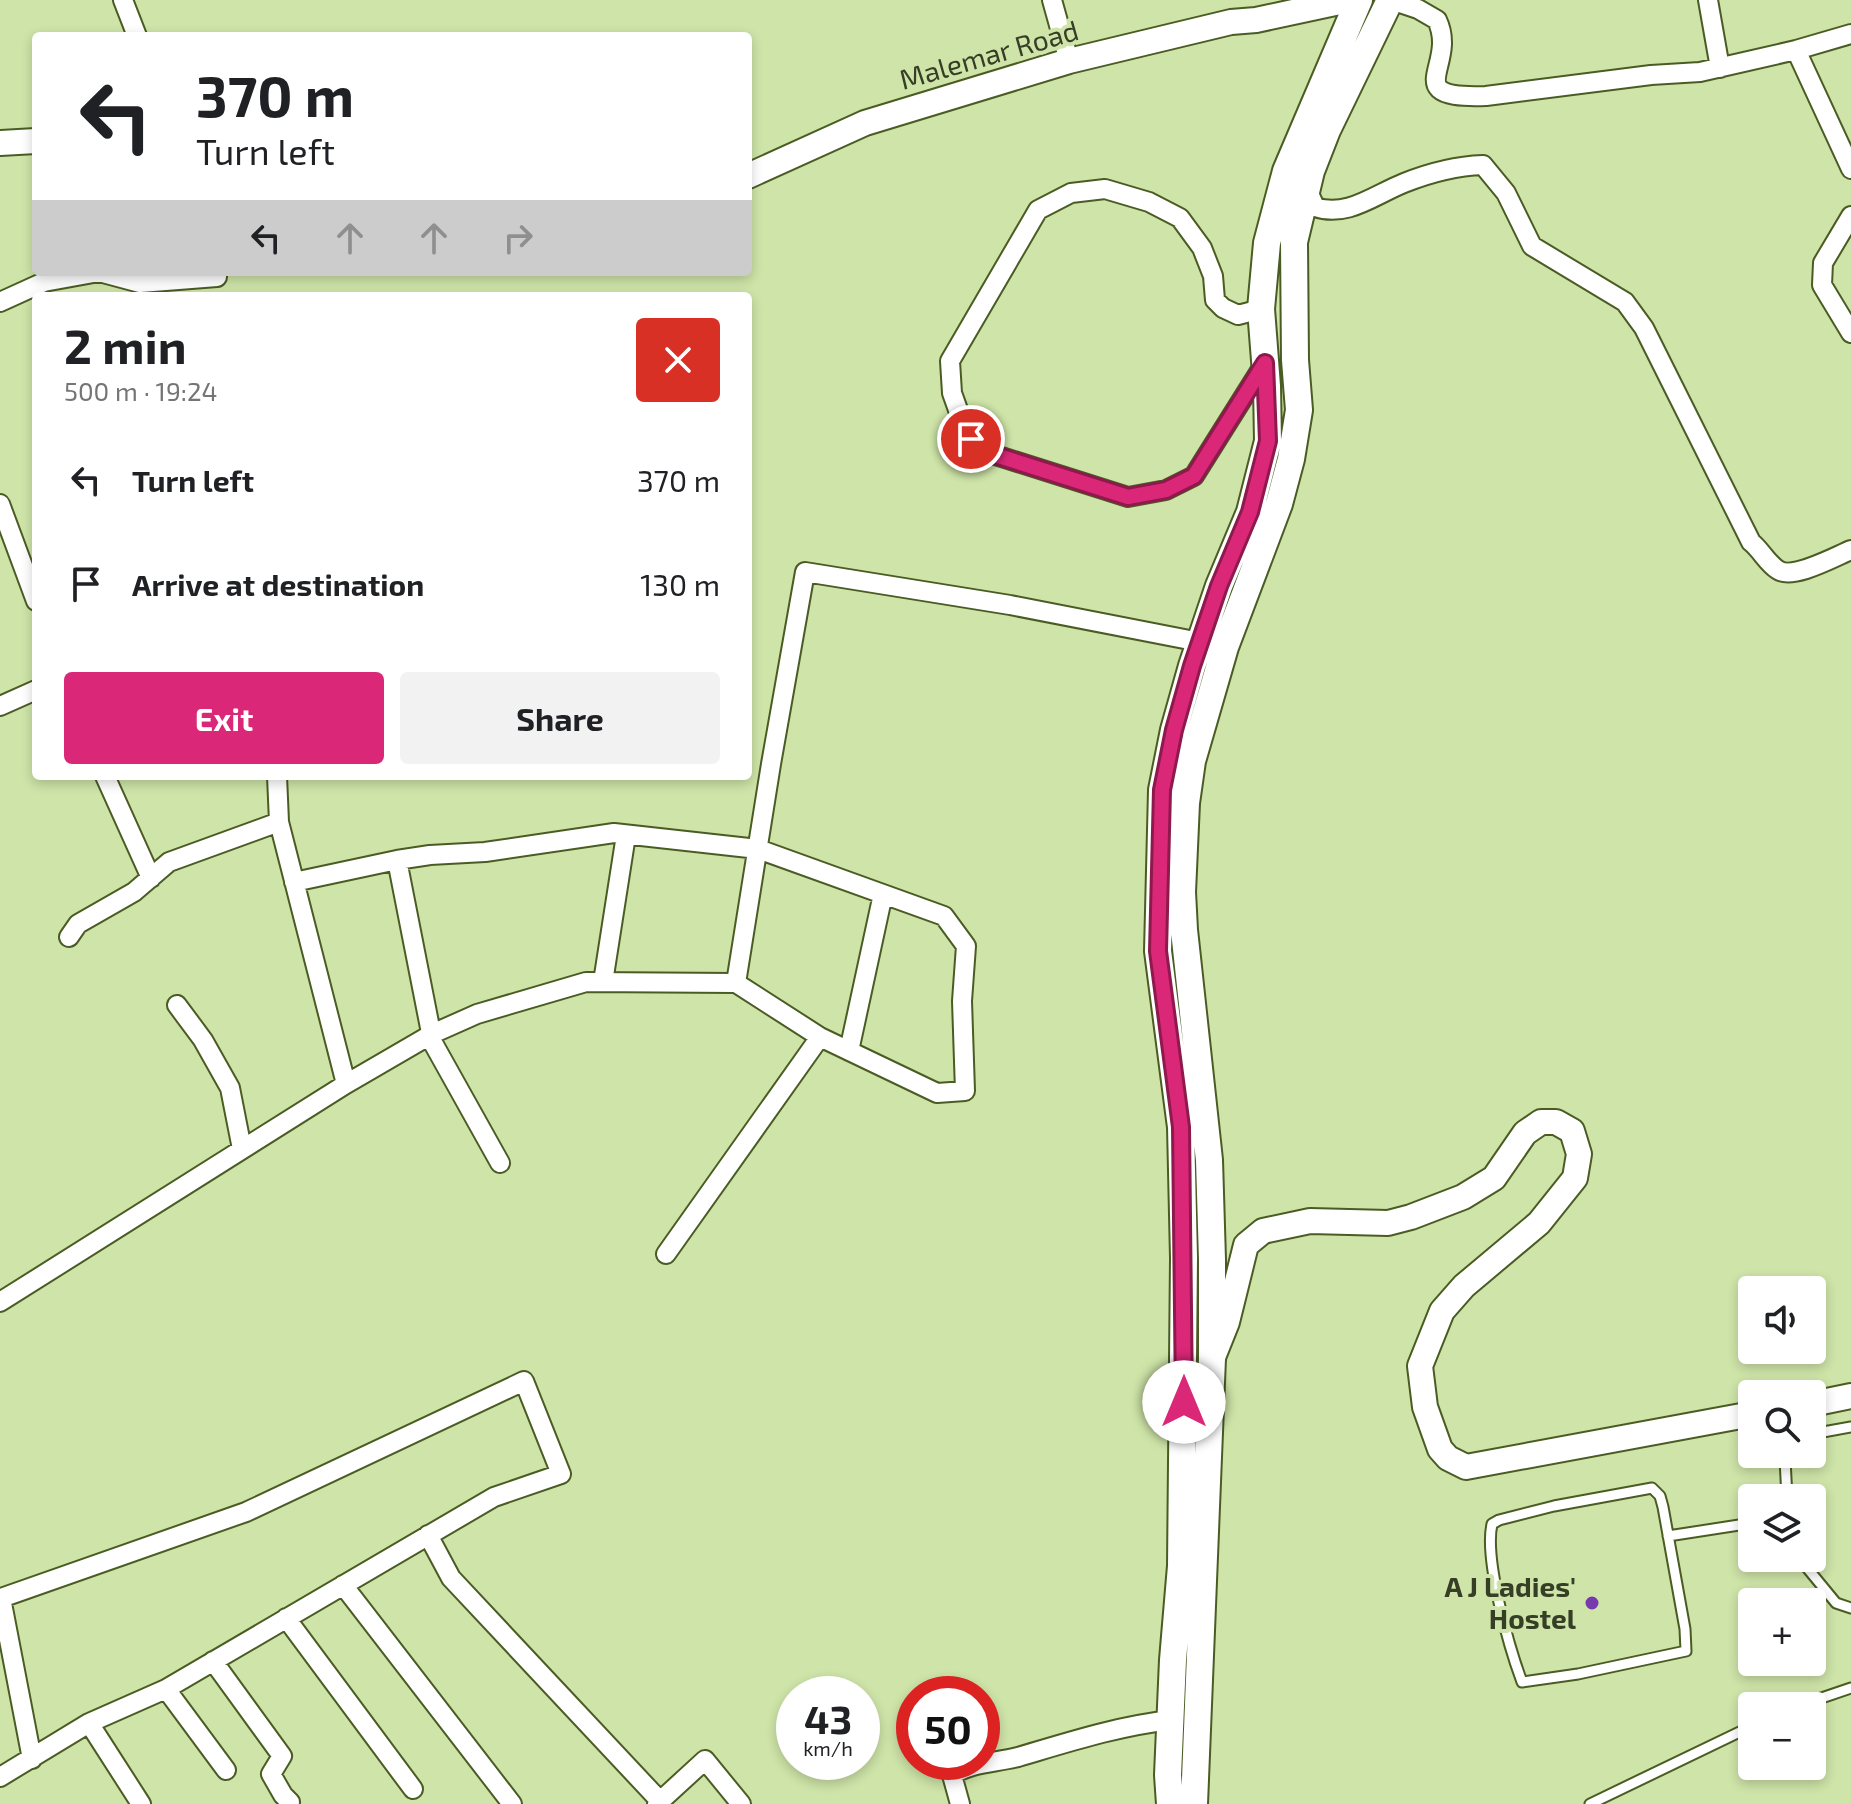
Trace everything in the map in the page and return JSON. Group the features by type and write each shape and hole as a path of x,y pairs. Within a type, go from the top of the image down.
{"main road":[{"path":"1180,1804 1212,1358 1209,1160 1182,892 1186,803 1213,644 1219,586 1250,512 1268,441 1261,309 1267,243 1286,171 1359,0"},
{"path":"1180,1804 1168,1775 1181,1566 1184,1258 1181,1127 1158,951 1162,790 1174,730 1279,504 1299,410 1295,360 1294,242 1307,189 1327,130 1391,0"},
{"path":"1184,1258 1212,1260"}],"street":[{"path":"123,0 135,32"},
{"path":"1052,0 1069,61"},
{"name":"Malemar Road","path":"752,174 865,123 1069,61 1231,22 1255,10 1349,0"},
{"path":"1391,0 1418,9 1437,20 1444,41 1435,79 1439,89 1449,96 1486,96 1720,68 1851,34"},
{"path":"1708,0 1720,68"},
{"path":"1796,50 1851,169"},
{"path":"0,143 32,141"},
{"path":"1307,189 1315,207 1331,212 1351,207 1404,183 1459,166 1483,165 1506,193 1532,246 1625,302 1644,328 1751,542 1771,564 1781,573 1796,573 1851,550"},
{"path":"1261,309 1238,315 1215,300 1213,276 1202,248 1180,218 1149,202 1105,189 1071,193 1038,210 950,361 951,382 952,393 971,439 989,453 1128,497 1166,490 1194,476 1265,363"},
{"path":"1851,216 1823,263 1822,285 1851,333"},
{"path":"0,302 44,282 77,276"},
{"path":"114,276 140,283 200,276"},
{"path":"0,504 32,590"},
{"path":"736,983 805,572 1010,605 1213,644"},
{"path":"0,706 32,692"},
{"path":"107,780 151,878"},
{"path":"277,780 279,822 346,1084"},
{"path":"69,937 78,924 134,892 169,862 279,822"},
{"path":"0,1302 346,1084 432,1034 477,1014 586,982 736,983 820,1037 937,1093 965,1091 962,1001 966,946 944,916 758,849 614,833 485,852 397,860 294,882"},
{"path":"603,982 626,835"},
{"path":"397,860 433,1043 500,1163"},
{"path":"849,1051 883,894"},
{"path":"177,1005 203,1040 230,1088 242,1149"},
{"path":"666,1254 820,1037"},
{"path":"1212,1358 1227,1322 1246,1245 1263,1231 1310,1221 1388,1223 1411,1217 1463,1197 1494,1178 1525,1133 1541,1122 1556,1122 1572,1131 1579,1154 1575,1178 1539,1223 1464,1286 1442,1311 1420,1366 1425,1407 1440,1449 1448,1458 1466,1467 1738,1417"},
{"path":"0,1777 32,1759 89,1723 166,1689 494,1497 561,1474 524,1381 246,1512 107,1563 0,1596 32,1759"},
{"path":"1826,1401 1851,1396"},
{"path":"428,1535 451,1578 658,1802 705,1760 741,1804"},
{"path":"343,1585 512,1804"},
{"path":"286,1618 413,1789"},
{"path":"213,1661 282,1756 271,1774 290,1802"},
{"path":"166,1689 226,1770"},
{"path":"960,1804 952,1775 965,1767 1015,1757 1141,1723 1171,1720"},
{"path":"89,1723 141,1804"}],"lane":[{"path":"1826,1431 1851,1427"},
{"path":"1652,1488 1660,1496 1668,1536 1685,1629 1686,1651 1554,1679 1522,1682 1491,1554 1492,1524 1554,1506 1652,1488"},
{"path":"1668,1536 1738,1525"},
{"path":"1811,1572 1836,1603 1851,1608"},
{"path":"1826,1696 1851,1688"},
{"path":"1590,1804 1738,1733"}],"place":[{"name":"A J Ladies' Hostel","path":"1592,1603"}],"route":[{"path":"971,439 989,453 1128,497 1166,490 1194,476 1265,363 1268,441 1250,512 1219,586 1192,666 1174,730 1162,790 1158,951 1181,1127 1184,1402"}]}
